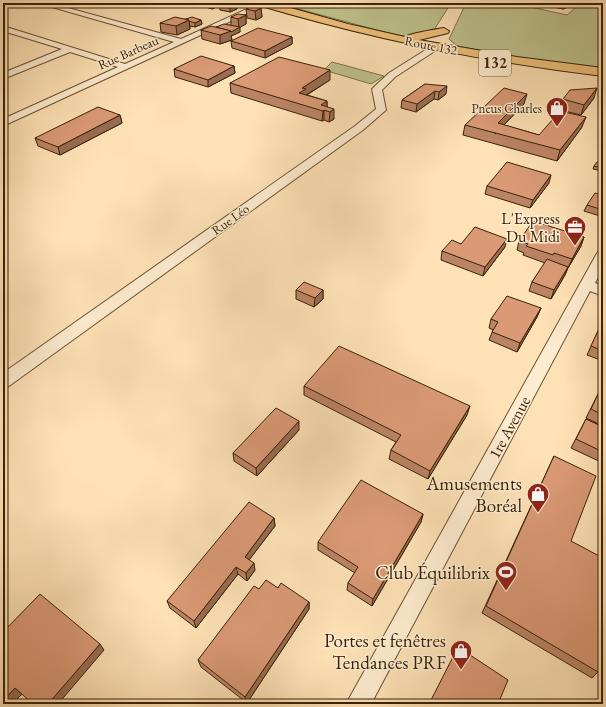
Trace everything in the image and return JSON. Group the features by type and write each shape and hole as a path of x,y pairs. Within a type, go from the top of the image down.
{"highway":[{"path":"263,3 305,5"},
{"name":"Route 132","path":"263,3 353,33 437,42 464,52 538,64 603,72"},
{"name":"Route 132","path":"284,10 388,36 437,42 505,64 603,77"},
{"path":"388,36 420,37 437,42"}],"street":[{"path":"42,3 180,41"},
{"name":"Rue Barbeau","path":"3,123 263,3"},
{"path":"3,28 126,67"},
{"name":"Rue Léo","path":"3,382 382,110 377,89 392,75 437,42"},
{"path":"3,76 70,49"},
{"name":"1re Avenue","path":"358,704 595,288 603,255"}],"green space":[{"path":"320,3 451,3 434,30 415,36 402,36 295,8"},
{"path":"466,3 512,3 567,15 581,3 596,3 594,5 603,6 603,69 532,60 457,46 449,39"},
{"path":"332,62 384,76 371,84 324,70"}],"building":[{"path":"225,3 237,5 230,8 219,5"},
{"path":"252,6 261,8 255,11 246,9"},
{"path":"238,14 246,15 238,19 231,17"},
{"path":"175,17 189,20 176,26 160,23"},
{"path":"192,17 201,20 195,23 186,19"},
{"path":"224,24 240,27 231,32 216,27"},
{"path":"211,26 231,31 220,35 201,30"},
{"path":"258,28 292,37 265,51 231,41"},
{"path":"201,56 234,66 208,80 174,69"},
{"path":"279,57 330,70 302,88 306,89 299,93 327,101 321,105 334,109 330,112 323,111 230,83"},
{"path":"425,84 447,86 439,92 435,91 417,104 402,100"},
{"path":"504,88 527,94 498,123 539,135 560,111 586,117 560,150 465,125"},
{"path":"597,88 584,105 563,99 570,90"},
{"path":"98,107 120,115 58,147 35,138"},
{"path":"507,162 551,175 533,200 487,186"},
{"path":"597,162 603,164 603,168 594,166"},
{"path":"595,193 603,195 603,210 587,205"},
{"path":"533,221 584,237 572,259 554,253 553,255 526,246 528,244 519,241"},
{"path":"475,227 507,239 485,267 442,251 452,240 461,244"},
{"path":"547,259 568,267 554,290 532,282"},
{"path":"304,282 323,290 315,298 296,290"},
{"path":"507,296 541,308 520,343 492,332 498,322 491,319"},
{"path":"603,320 603,351 591,346"},
{"path":"339,346 470,406 430,471 391,450 401,435 304,386"},
{"path":"599,392 603,394 603,415 591,409"},
{"path":"276,408 299,421 256,468 233,453"},
{"path":"586,419 603,427 603,452 576,439"},
{"path":"554,456 596,476 571,541 603,558 603,657 598,672 486,606"},
{"path":"361,480 423,514 373,599 348,583 358,567 318,542"},
{"path":"249,502 274,518 245,557 254,563 246,573 236,567 194,621 167,601"},
{"path":"266,580 278,588 281,583 309,602 245,697 198,660 254,586 259,589"},
{"path":"40,594 100,644 48,704 33,704 15,688 3,701 3,632"},
{"path":"458,647 508,680 498,704 429,704"}],"place":[{"name":"Pneus Charles","path":"557,128"},
{"name":"L'Express Du Midi","path":"575,246"},
{"name":"Amusements Boréal","path":"538,514"},
{"name":"Club Équilibrix","path":"506,592"},
{"name":"Portes et fenêtres Tendances PRF","path":"461,670"}]}
